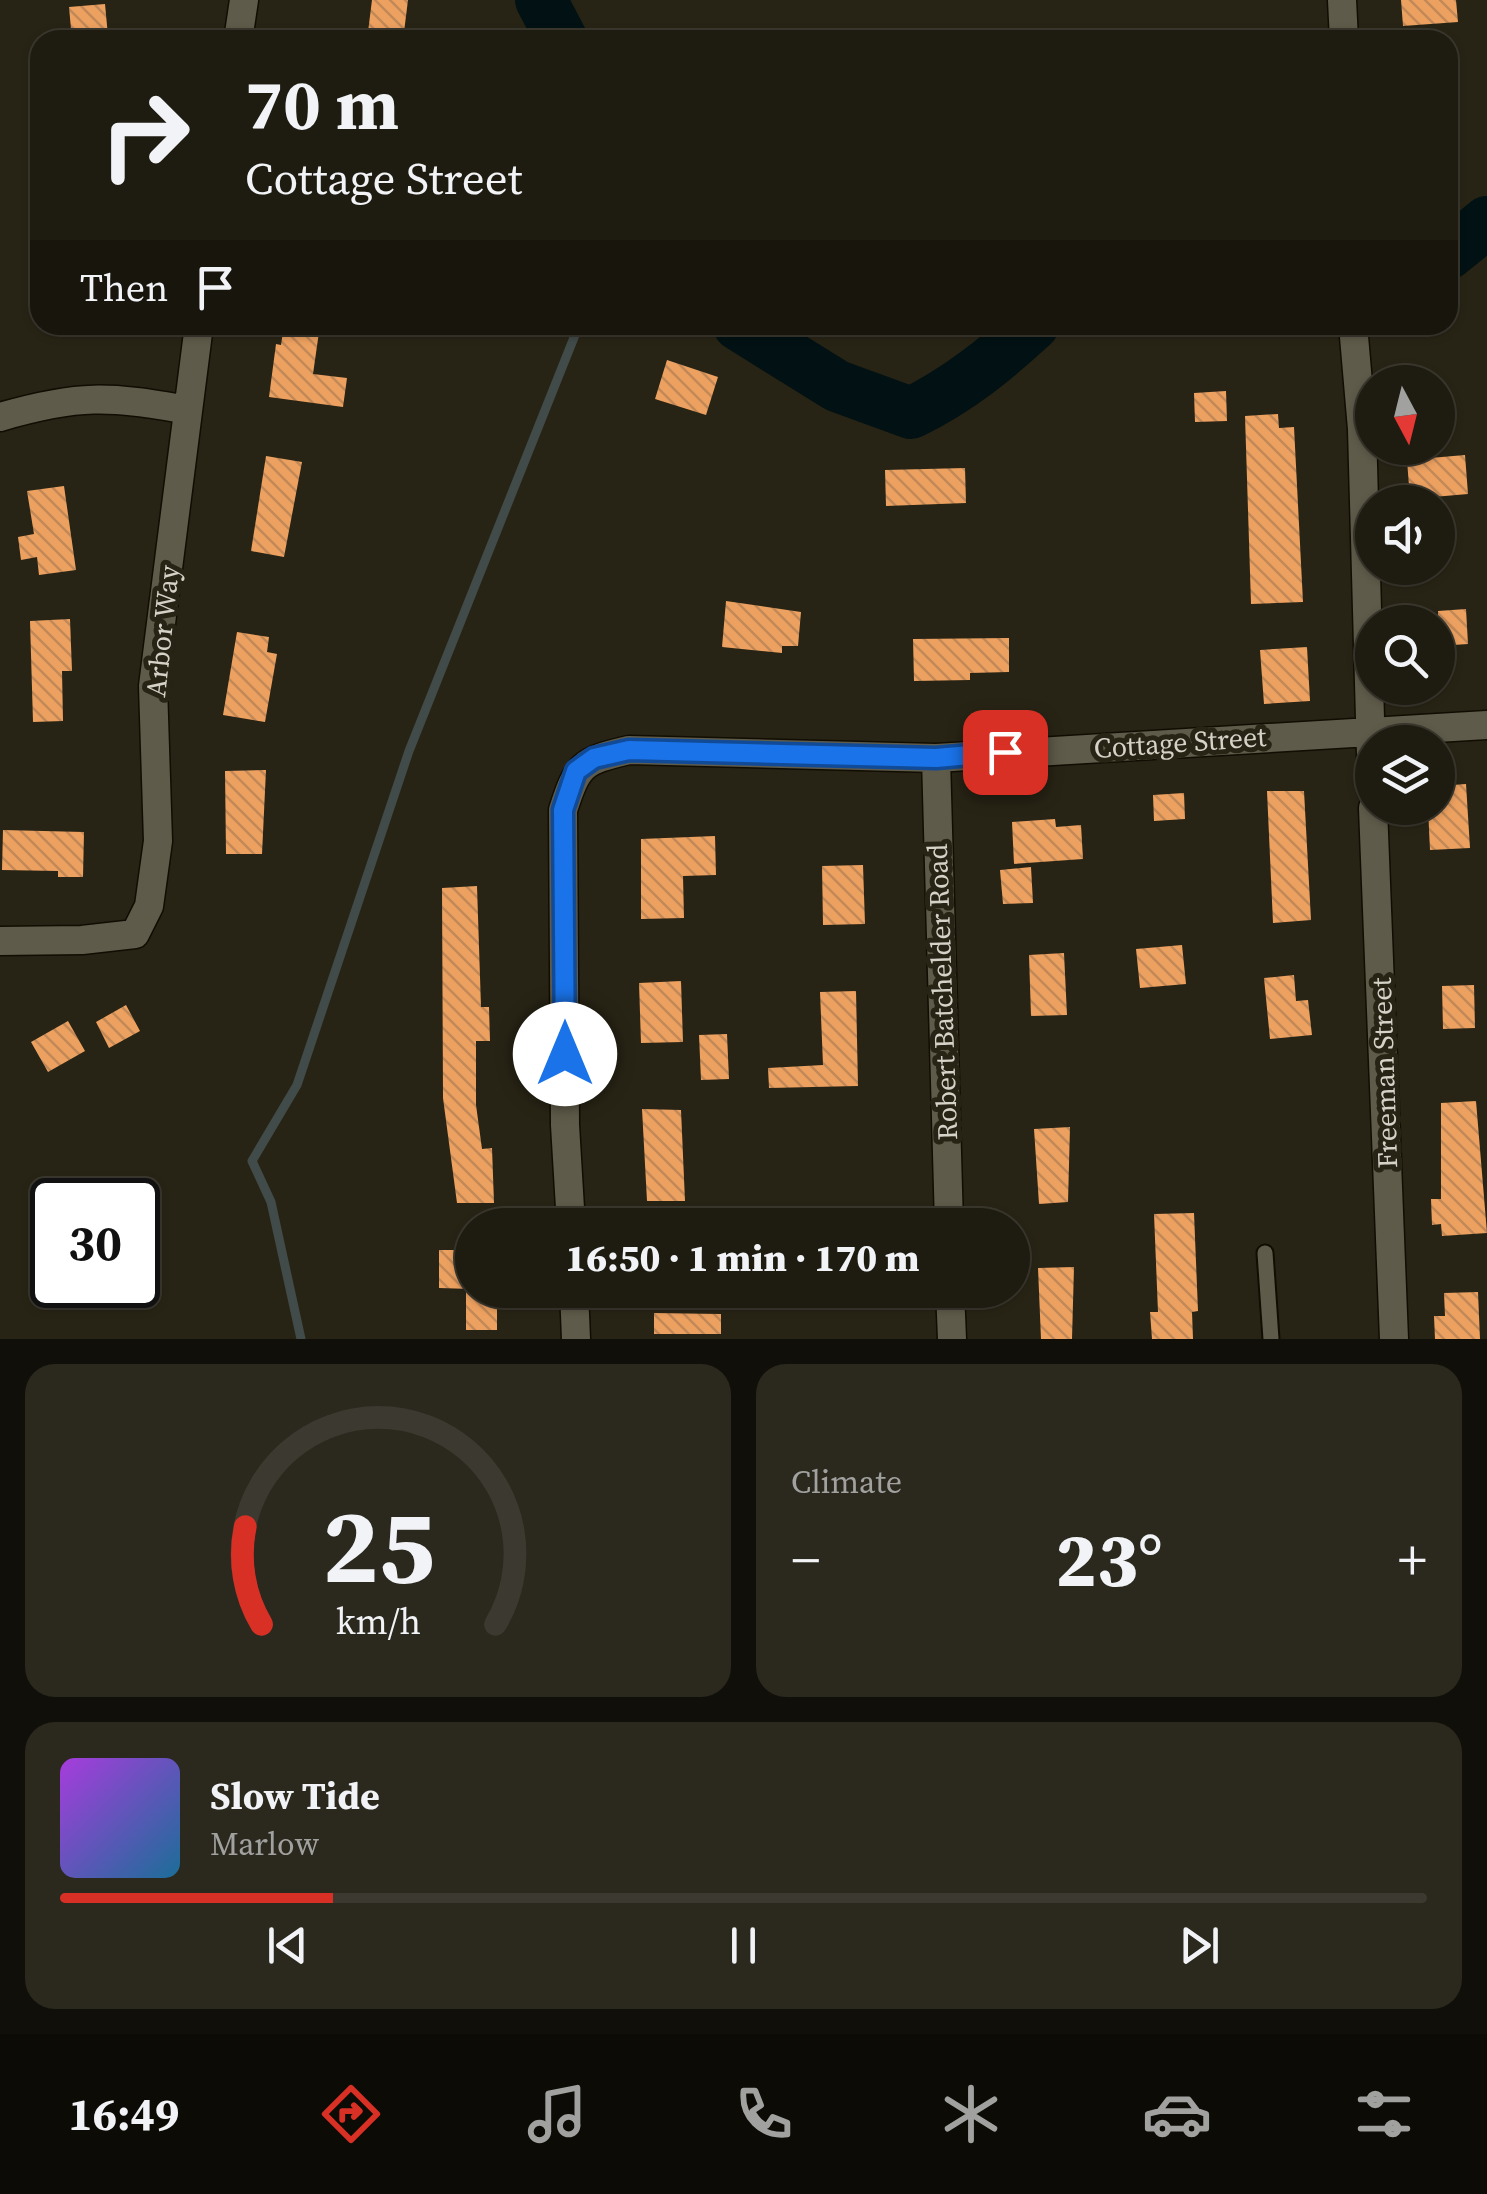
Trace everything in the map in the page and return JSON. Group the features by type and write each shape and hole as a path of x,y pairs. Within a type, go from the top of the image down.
{"street":[{"path":"240,30 244,0"},
{"path":"1342,0 1344,30"},
{"name":"Arbor Way","path":"0,941 82,940 134,934 149,906 158,841 153,686 198,335"},
{"path":"1355,335 1369,725"},
{"path":"0,417 74,397 188,410"},
{"name":"Cottage Street","path":"1455,727 1487,725"},
{"name":"Cottage Street","path":"569,1208 563,810 578,769 594,758 629,750 936,758 1355,732"},
{"name":"Robert Batchelder Road","path":"936,758 948,1208"},
{"name":"Freeman Street","path":"1375,825 1394,1339"},
{"path":"575,1308 576,1339"},
{"path":"951,1308 952,1339"}],"lane":[{"path":"1266,1253 1270,1339"}],"building":[{"path":"372,0 408,0 404,30 368,30"},
{"path":"1401,0 1456,0 1458,22 1403,26"},
{"path":"105,4 107,30 71,30 69,7"},
{"path":"282,335 319,335 313,374 347,378 343,407 269,397 276,344 281,345"},
{"path":"667,360 718,377 706,415 655,399"},
{"path":"1226,391 1227,421 1195,422 1194,393"},
{"path":"1278,414 1279,428 1294,427 1303,602 1251,604 1245,416"},
{"path":"1465,455 1468,494 1455,495 1455,485 1409,485 1407,465 1455,465 1455,456"},
{"path":"266,456 302,462 284,557 251,551"},
{"path":"965,468 966,503 886,506 885,470"},
{"path":"64,486 76,570 39,575 37,557 21,560 18,537 34,534 27,491"},
{"path":"726,601 801,612 798,646 782,646 782,653 722,647"},
{"path":"1466,609 1468,644 1455,645 1455,610"},
{"path":"70,619 72,671 62,671 63,721 33,722 30,621"},
{"path":"237,632 269,637 267,652 277,654 265,722 223,715"},
{"path":"1009,638 1009,672 970,673 970,680 914,681 913,639"},
{"path":"1307,647 1310,701 1264,704 1260,650"},
{"path":"266,770 262,854 226,854 225,771"},
{"path":"1466,784 1470,848 1430,850 1429,825 1455,825 1455,785"},
{"path":"1267,791 1304,791 1311,920 1273,923"},
{"path":"1184,793 1185,819 1154,821 1153,795"},
{"path":"1055,819 1056,827 1081,825 1083,859 1014,864 1012,822"},
{"path":"3,830 84,832 83,877 58,877 58,871 2,870"},
{"path":"715,836 716,875 683,876 684,918 641,919 641,839"},
{"path":"863,865 865,924 823,925 822,866"},
{"path":"1031,867 1033,903 1003,904 1000,870"},
{"path":"477,886 481,1007 489,1007 490,1041 476,1041 476,1105 482,1149 492,1148 494,1203 457,1203 443,1098 442,888"},
{"path":"1182,945 1186,984 1140,988 1136,949"},
{"path":"1064,953 1067,1015 1031,1016 1029,955"},
{"path":"1294,975 1296,1001 1308,1000 1312,1035 1270,1039 1264,978"},
{"path":"681,981 683,1042 641,1043 639,983"},
{"path":"1474,985 1475,1028 1443,1029 1442,986"},
{"path":"856,991 858,1086 769,1088 768,1068 823,1065 820,992"},
{"path":"126,1005 140,1031 109,1048 96,1022"},
{"path":"68,1021 85,1051 48,1072 31,1042"},
{"path":"727,1034 729,1079 701,1080 699,1035"},
{"path":"1476,1101 1487,1233 1442,1236 1441,1224 1432,1225 1431,1199 1441,1199 1441,1103"},
{"path":"642,1109 681,1110 685,1201 647,1201"},
{"path":"1070,1127 1068,1202 1039,1204 1034,1129"},
{"path":"1194,1213 1198,1311 1192,1312 1193,1339 1152,1339 1150,1312 1158,1312 1154,1214"},
{"path":"439,1250 455,1250 455,1288 439,1288"},
{"path":"1074,1267 1072,1339 1041,1339 1038,1268"},
{"path":"1478,1292 1480,1339 1435,1339 1434,1316 1445,1316 1444,1293"},
{"path":"466,1308 497,1308 497,1330 466,1330"},
{"path":"654,1313 721,1314 721,1334 654,1334"}],"waterway":[{"path":"541,0 557,30"},
{"path":"1458,246 1487,222"},
{"path":"301,1339 271,1202 252,1161 297,1085 409,751 575,335"},
{"path":"755,335 837,386 911,413 975,374 1022,335"}],"route":[{"path":"565,1054 563,810 576,771 594,758 629,750 936,758 1005,752"}]}
